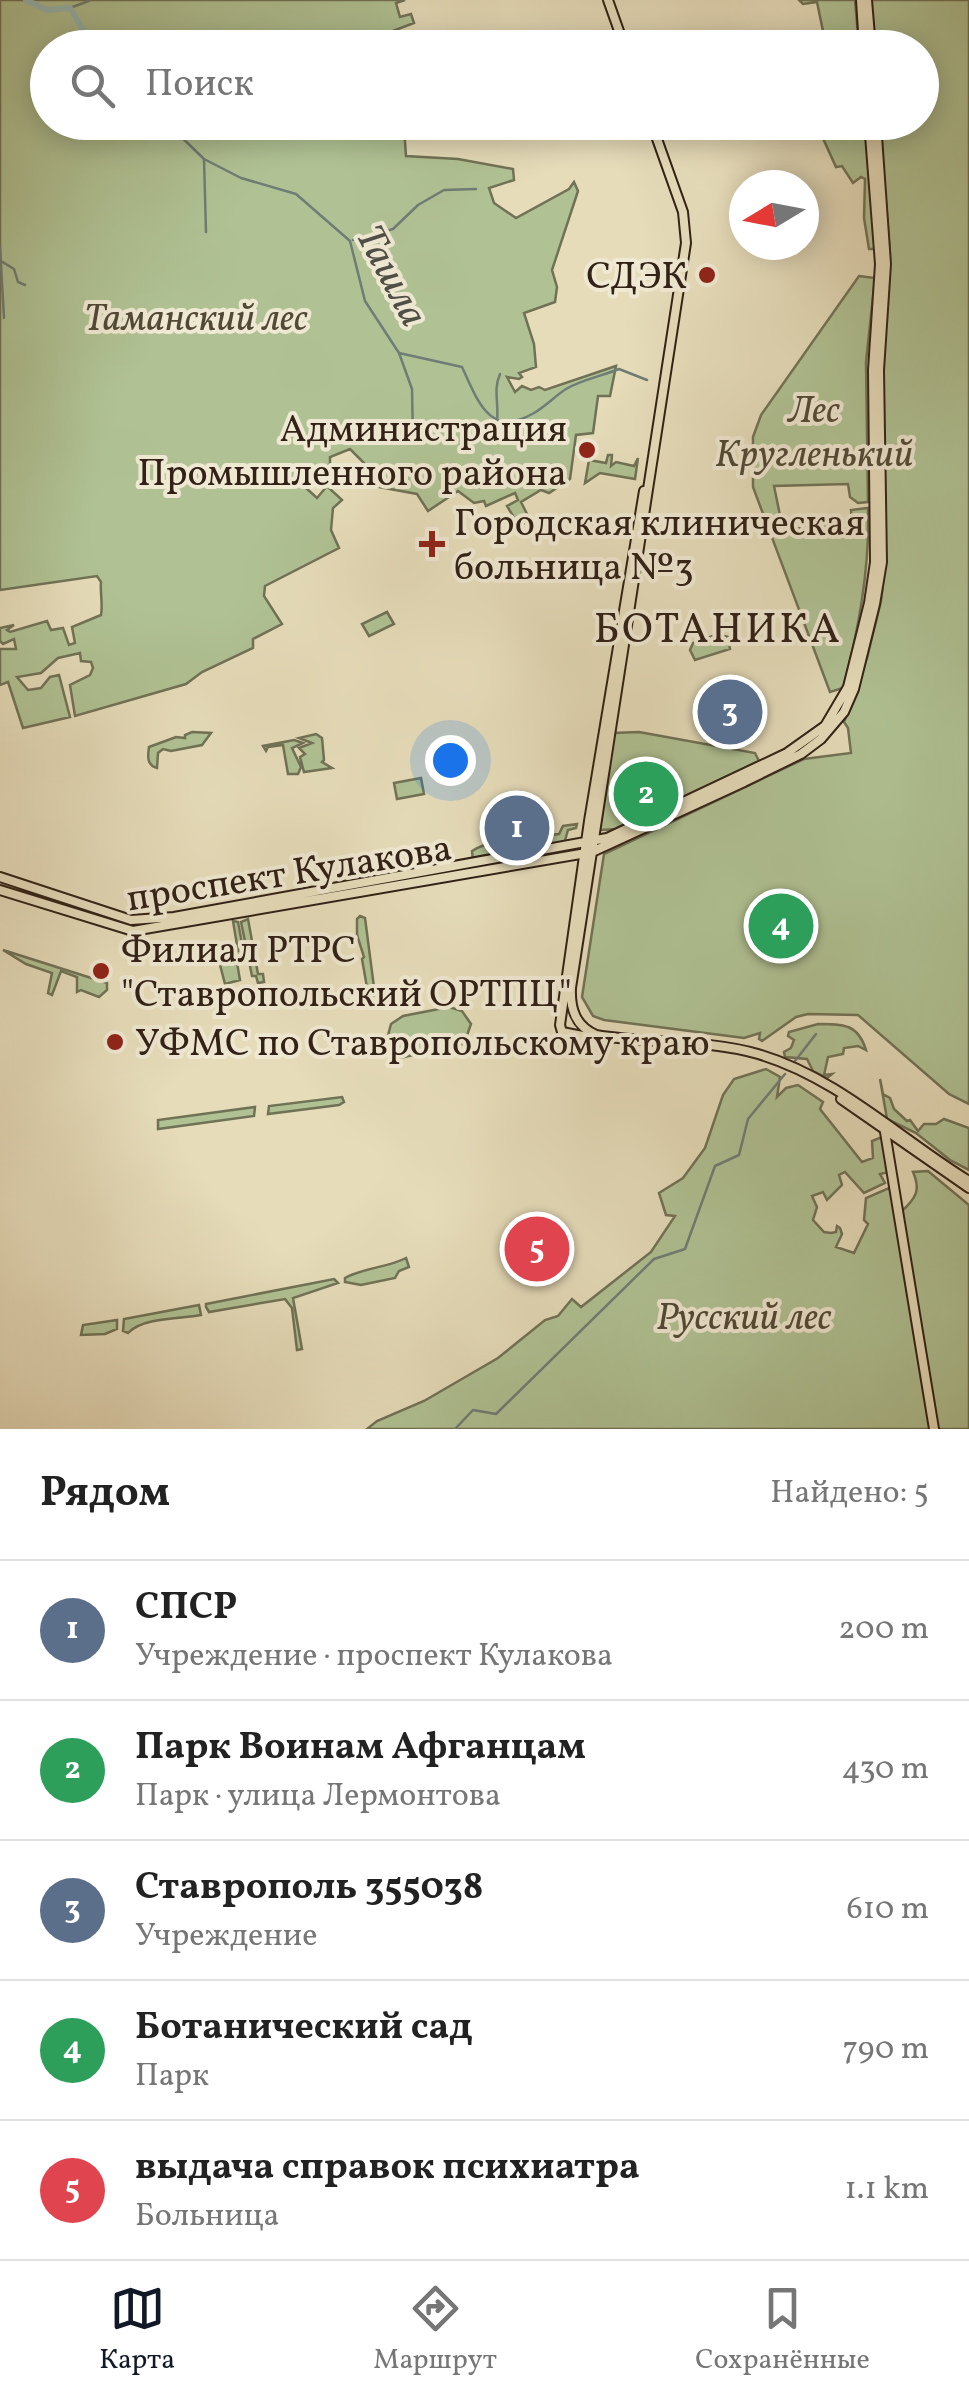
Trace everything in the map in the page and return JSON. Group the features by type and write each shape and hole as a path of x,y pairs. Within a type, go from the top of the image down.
{"main road":[{"path":"608,0 619,30"},
{"path":"864,0 866,30"},
{"path":"657,140 687,235 650,468 638,517 562,1032 727,1052 797,1073 969,1184"},
{"path":"698,799 812,747 837,722 850,701 876,604 882,562 876,370 880,264 874,140"},
{"name":"проспект Кулакова","path":"0,877 134,926 590,842 614,836 698,799"},
{"name":"проспект Кулакова","path":"0,890 134,926 588,852 698,799"},
{"path":"571,1036 579,1030 571,988 588,852"},
{"path":"18,895 22,884"},
{"path":"561,1022 566,1017 604,1036 729,1048 799,1068 939,1168"},
{"path":"884,1127 934,1429"},
{"path":"893,1176 895,1156 905,1150 969,1184"}],"green space":[{"name":"Таманский лес","path":"0,0 405,0 396,3 400,17 411,14 414,23 395,30 30,30 30,140 405,140 406,156 458,159 513,169 514,180 489,188 494,203 516,218 569,189 574,182 578,191 552,270 557,287 555,302 524,313 534,344 536,367 519,373 519,379 507,377 515,392 522,386 545,390 616,366 610,396 598,396 593,433 576,435 570,479 549,493 541,490 521,502 530,520 519,526 507,506 518,500 515,493 486,506 484,501 474,503 458,491 428,511 417,494 373,486 364,463 350,449 330,457 330,464 304,481 317,498 327,486 342,500 333,508 331,530 339,548 265,586 264,596 282,624 253,639 253,648 186,684 75,716 70,685 90,675 93,668 91,662 81,661 80,653 58,658 41,673 17,677 28,690 41,688 50,677 59,675 70,717 23,728 8,682 0,685 0,649 16,649 14,639 3,644 0,641 0,628 14,625 7,630 10,632 47,621 51,630 63,628 69,645 75,643 72,627 101,615 101,582 97,576 0,590"},
{"path":"799,0 855,0 858,30 823,30 817,2 803,4"},
{"path":"870,0 969,0 969,1104 949,1094 858,1015 796,1017 762,1041 760,1033 744,1038 604,1020 593,1016 582,997 604,854 804,759 851,753 844,722 867,658 885,566 882,369 890,254 881,140 939,140 939,30 873,30"},
{"path":"824,140 866,140 875,249 869,249 864,218 865,179 861,177 853,183 842,166 836,167"},
{"name":"Лес Кругленький","path":"859,276 875,278 866,362 868,502 858,503 850,497 848,484 774,486 783,530 852,522 851,510 868,508 865,577 854,644 843,688 830,692 753,487 753,437 761,415"},
{"path":"608,455 612,455 611,466 616,462 634,466 638,458 635,479 600,473 585,483 589,460 606,463"},
{"path":"387,612 394,624 369,636 362,624"},
{"path":"718,634 728,637 730,649 695,660 690,650 693,643"},
{"path":"192,732 211,733 202,745 163,749 158,753 157,768 151,765 149,747 176,737 185,738"},
{"path":"639,732 755,753 759,761 617,829 601,830 597,827 613,733"},
{"path":"316,734 322,738 322,762 332,768 304,772 300,757 305,754 299,748 312,743 299,738"},
{"path":"294,740 303,743 292,748 301,767 298,774 288,774 283,745 268,747 266,751 263,746"},
{"path":"421,778 424,794 397,799 394,783"},
{"path":"577,824 568,830 564,844 473,861 472,851 481,846 559,834 563,826"},
{"path":"576,847 576,851 195,918 194,914"},
{"path":"24,889 129,922 131,927 22,894"},
{"path":"360,916 365,918 375,995 369,999 357,935"},
{"path":"248,919 258,974 263,974 264,982 258,983 256,976 252,976 241,922"},
{"path":"233,921 238,922 244,954 236,957 240,980 225,984 218,957 238,951"},
{"path":"3,950 107,983 107,990 99,997 77,992 77,977 61,971 52,995 48,993 52,973"},
{"path":"449,1007 462,1011 471,1024 464,1044 395,1059 387,1039 391,1024 403,1016"},
{"path":"818,1024 849,1027 859,1035 866,1050 858,1046 844,1048 843,1054 828,1057 824,1075 832,1074 827,1078 813,1071 807,1059 785,1057 784,1052 794,1040 789,1032"},
{"name":"Русский лес","path":"766,1069 780,1077 777,1097 786,1088 798,1085 823,1102 820,1109 862,1162 873,1158 872,1141 882,1137 889,1172 880,1174 885,1183 864,1193 845,1172 839,1175 842,1185 827,1200 823,1192 812,1196 817,1207 813,1220 824,1232 840,1228 842,1234 836,1247 854,1253 868,1224 864,1220 866,1198 889,1188 902,1211 917,1189 913,1172 928,1171 969,1205 969,1429 367,1429 498,1358 545,1320 558,1316 572,1299 581,1307 651,1252 675,1216 666,1215 659,1193 683,1178 705,1148 723,1095 734,1079"},
{"path":"880,1079 883,1094 918,1131 924,1124 944,1119 969,1128 969,1170 916,1133 887,1119"},
{"path":"342,1097 344,1102 339,1105 268,1114 269,1106"},
{"path":"255,1107 254,1116 158,1129 158,1120"},
{"path":"406,1258 409,1267 399,1271 395,1278 361,1285 345,1282 353,1274"},
{"path":"334,1279 338,1283 293,1298 302,1349 297,1350 292,1308 285,1299 209,1312 206,1307 206,1304"},
{"path":"199,1305 201,1315 152,1321 128,1333 123,1331 124,1319"},
{"path":"117,1320 117,1329 105,1334 81,1335 83,1325"}],"waterway":[{"name":"Ташла","path":"26,0 47,10 70,8 83,30"},
{"path":"70,8 91,0"},
{"name":"Ташла","path":"184,140 204,159 241,178 296,194 350,241 365,301 399,353 462,367 480,403 496,419 519,420 572,386 619,369 647,380"},
{"path":"204,159 206,232"},
{"path":"353,240 393,229 418,205 444,190 476,189"},
{"path":"0,247 4,318"},
{"path":"1,261 14,269 18,282 25,285"},
{"path":"399,353 412,389 413,440"},
{"path":"497,421 500,374"},
{"path":"795,1061 816,1034"},
{"path":"455,1429 473,1410 496,1414 654,1259 685,1249 715,1166 739,1155 748,1119 785,1074"}],"place":[{"name":"СДЭК","path":"707,275"},
{"name":"Администрация Промышленного района","path":"587,450"},
{"name":"Городская клиническая больница №3","path":"432,544"},
{"name":"Ставрополь 355038","path":"730,712"},
{"name":"Парк Воинам Афганцам","path":"646,794"},
{"name":"СПСР","path":"517,828"},
{"name":"Ботанический сад","path":"781,926"},
{"name":"Филиал РТРС \"Ставропольский ОРТПЦ\"","path":"101,971"},
{"name":"УФМС по Ставропольскому краю","path":"115,1042"},
{"name":"выдача справок психиатра","path":"537,1249"}],"district":[{"name":"БОТАНИКА","path":"718,627"}]}
